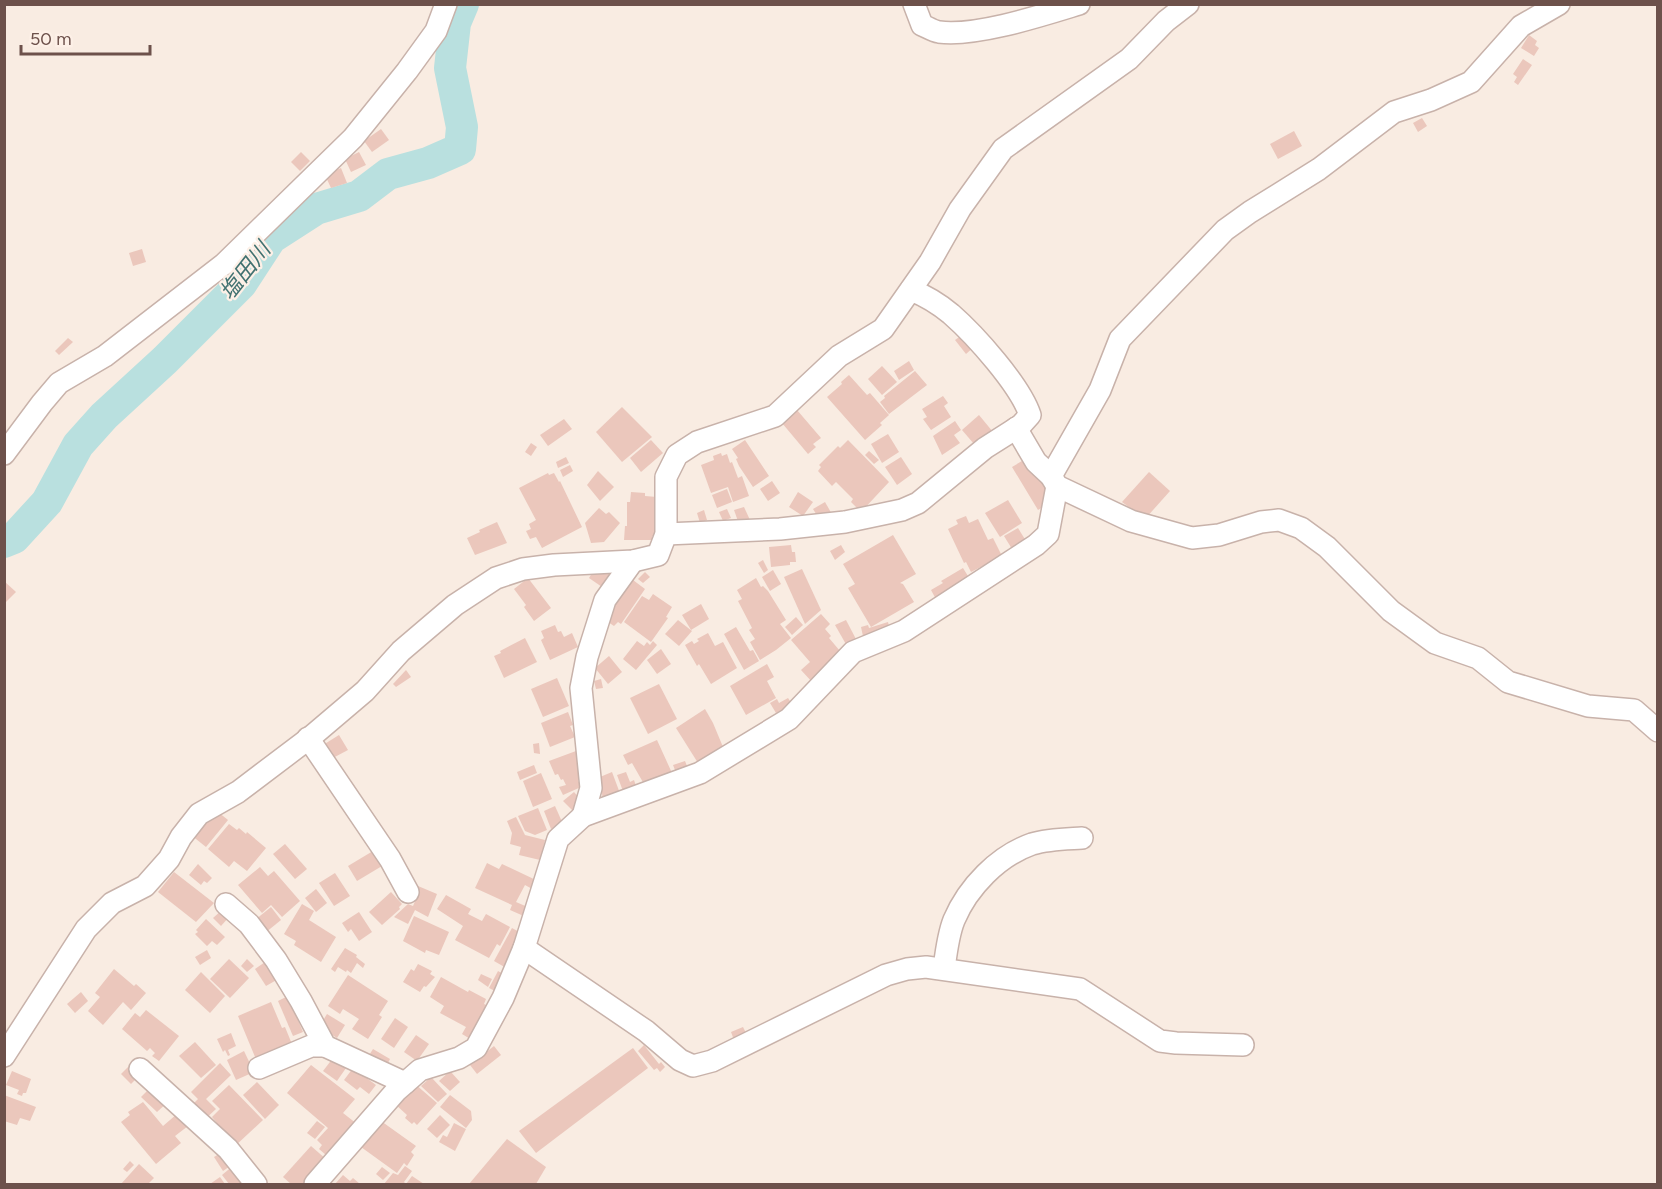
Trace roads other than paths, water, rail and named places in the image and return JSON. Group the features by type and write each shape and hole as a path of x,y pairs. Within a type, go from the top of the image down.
{"street":[{"path":"4,454 59,382 105,356 224,264 353,138 436,31 446,4"},
{"path":"914,4 922,25 938,32 967,31 1022,21 1079,4"},
{"path":"4,1056 86,929 112,903 146,886 169,859 181,837 199,814 238,792 308,738 365,691 401,651 455,605 496,578 524,569 633,561 658,555 666,534 666,477 676,455 697,442 775,416 839,356 883,329 930,262 960,209 1003,149 1129,59 1166,21 1188,4"},
{"path":"315,1185 396,1091 420,1070 459,1058 476,1048 503,998 524,948 558,839 583,816 699,773 789,719 853,652 904,631 1036,545 1048,534 1054,481 1100,390 1120,339 1225,230 1319,169 1394,112 1431,100 1471,81 1521,26 1559,4"},
{"path":"666,534 780,529 845,522 902,510 918,503 985,448 1030,416 1026,405 993,358 951,314 929,298 911,290"},
{"path":"1016,428 1036,462 1054,481 1131,521 1192,538 1220,535 1261,522 1279,520 1301,528 1327,547 1391,611 1435,643 1478,658 1508,682 1588,706 1634,710 1658,731"},
{"path":"583,816 591,788 582,688 587,657 605,600 633,561"},
{"path":"308,738 390,859 408,892"},
{"path":"944,969 954,920 973,887 991,869 1014,852 1032,844 1050,840 1082,838"},
{"path":"226,904 249,924 276,960 325,1046"},
{"path":"524,948 646,1031 680,1060 693,1066 712,1061 886,975 906,969 926,967 1080,989 1160,1041 1243,1045"},
{"path":"259,1068 311,1046 325,1046 405,1083"},
{"path":"140,1069 228,1149 255,1185"}],"waterway":[{"name":"塩田川","path":"4,542 14,538 47,502 78,445 104,416 165,360 241,284 271,238 316,209 359,196 388,174 428,163 460,149 462,127 450,68 455,23 463,4"}]}
